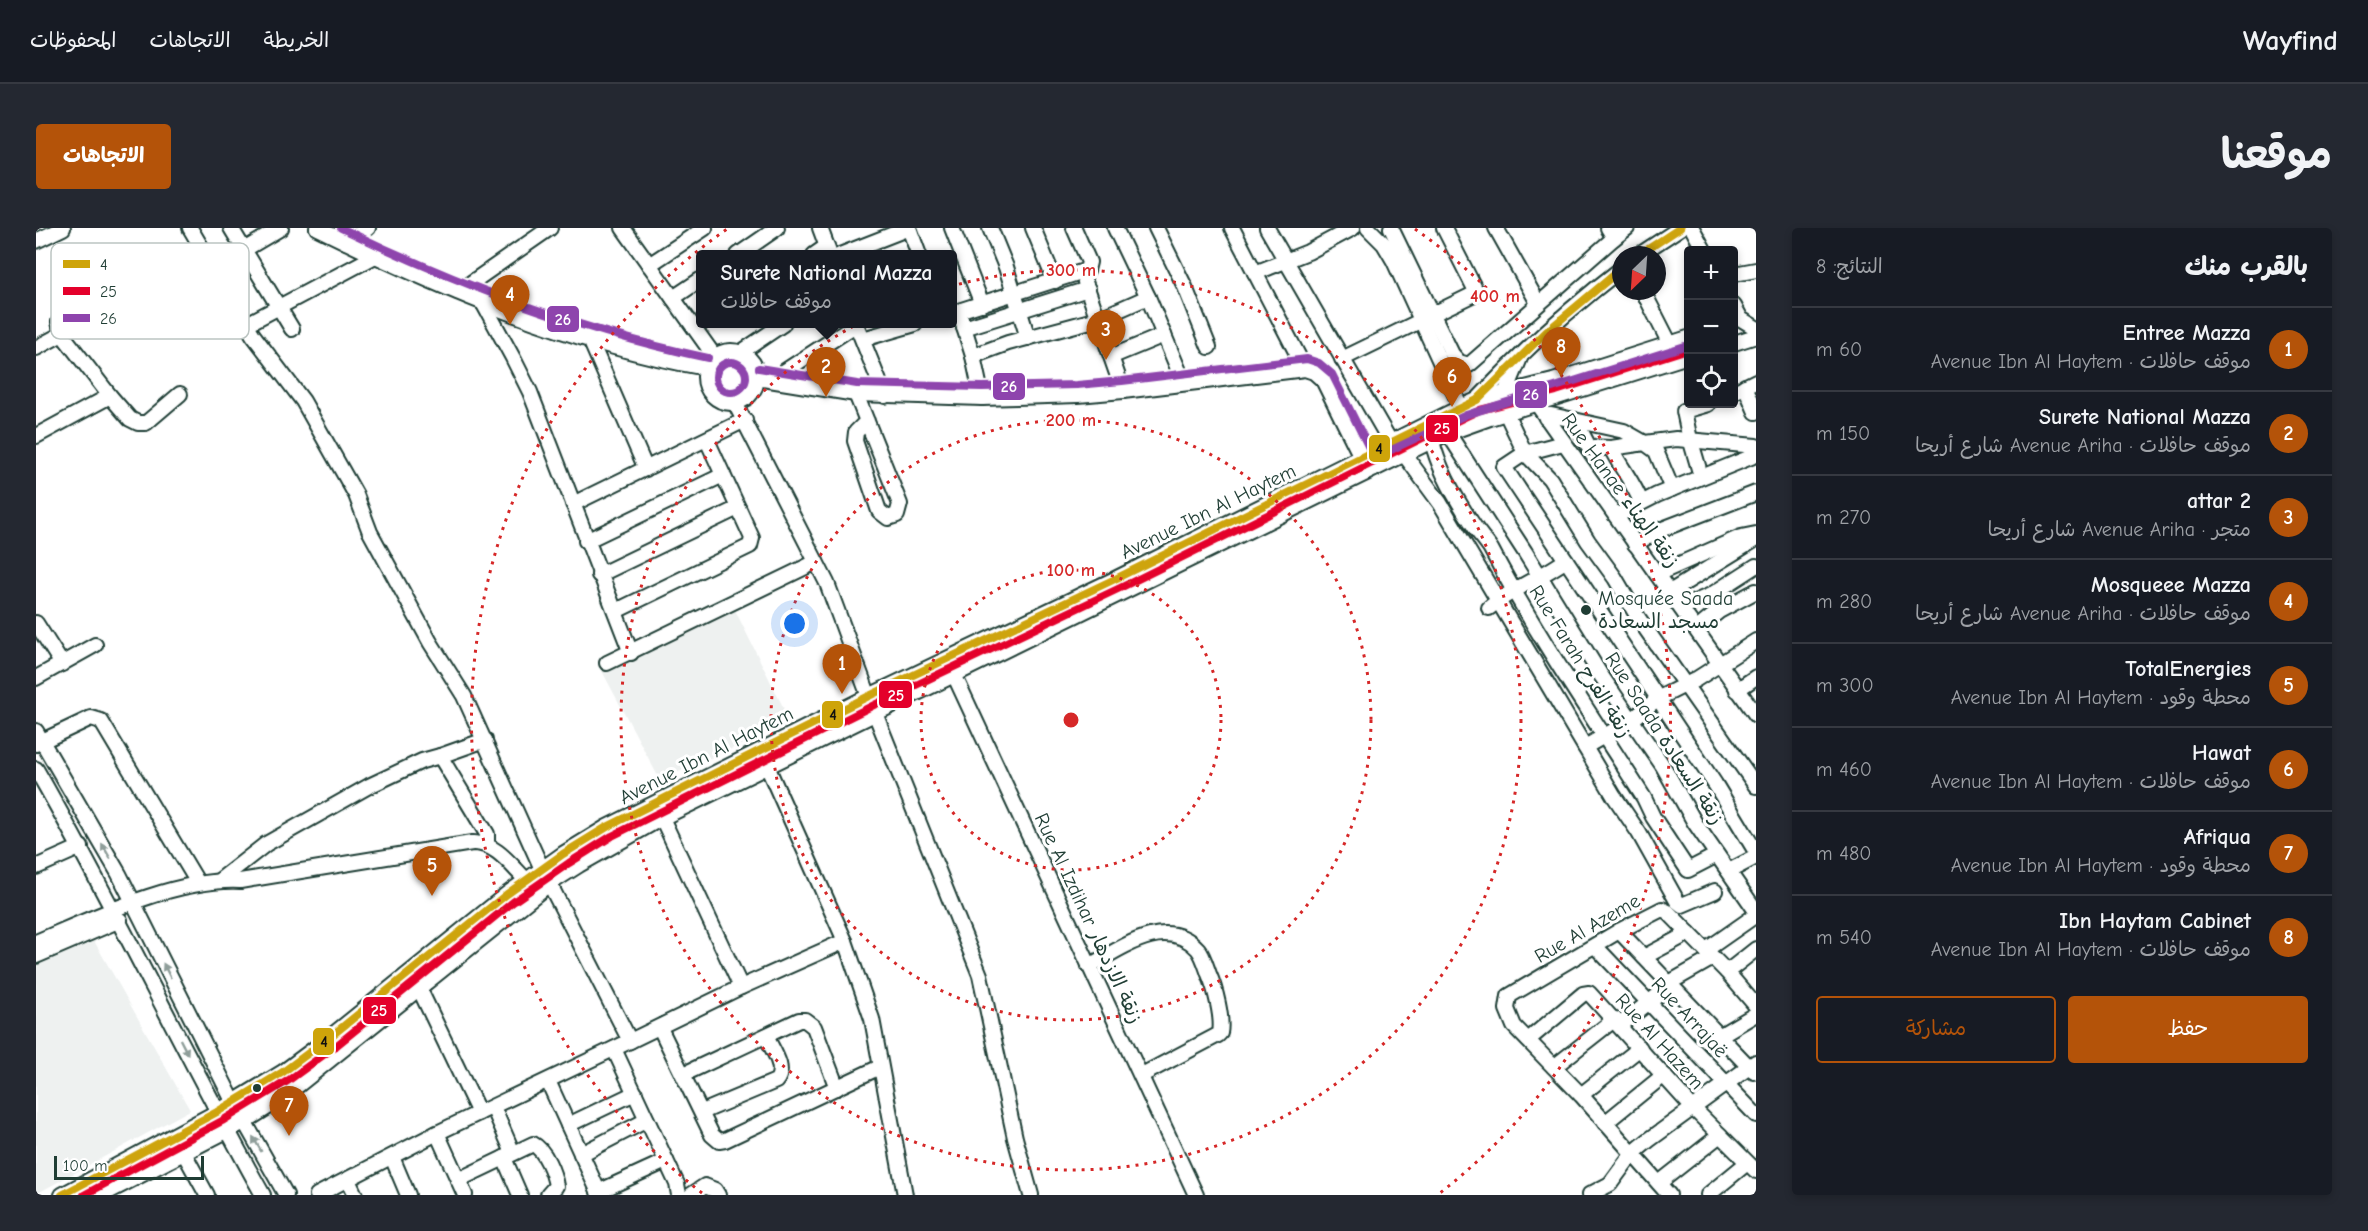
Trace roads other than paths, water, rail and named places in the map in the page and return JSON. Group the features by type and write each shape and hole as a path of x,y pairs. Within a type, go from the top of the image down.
{"street":[{"path":"36,242 63,228"},
{"path":"190,228 199,243"},
{"path":"231,228 242,243"},
{"path":"249,246 281,228"},
{"path":"317,228 458,292 591,342 710,363"},
{"path":"346,242 368,228"},
{"path":"458,292 550,228"},
{"path":"650,265 705,228"},
{"path":"745,250 777,228"},
{"path":"819,228 828,250"},
{"path":"872,249 909,228 917,250"},
{"path":"952,228 991,319"},
{"path":"990,228 1003,257 1028,338"},
{"path":"1033,228 1055,281"},
{"path":"957,311 1082,273 1089,268 1089,262 1074,228"},
{"path":"1116,228 1184,383"},
{"path":"1156,228 1185,287 1209,347"},
{"path":"1232,228 1305,369"},
{"path":"1267,228 1390,441"},
{"path":"1255,273 1308,252 1353,228"},
{"path":"1368,228 1384,244 1427,317 1452,354 1459,362 1469,366 1611,233 1628,228"},
{"path":"1391,228 1469,425"},
{"path":"1342,359 1474,294 1475,289 1444,228"},
{"path":"1496,228 1538,303"},
{"path":"1653,246 1680,228"},
{"path":"1692,228 1702,246"},
{"path":"626,229 673,298 710,363"},
{"path":"249,255 292,329"},
{"path":"249,323 375,256"},
{"path":"1738,273 1756,270"},
{"path":"1082,273 1113,356 1123,391"},
{"path":"1477,400 1591,292 1612,276"},
{"path":"673,298 696,283"},
{"path":"964,328 1088,289"},
{"path":"973,356 1098,319 1148,297"},
{"path":"1648,300 1670,344"},
{"path":"482,301 530,392 631,653"},
{"path":"957,316 964,328 973,356 982,398"},
{"path":"1738,321 1756,316"},
{"path":"1738,321 1756,328"},
{"path":"249,327 303,401 356,495 375,542 430,642 464,696 549,884 630,1041"},
{"path":"740,353 752,363 757,378 756,385 748,397 735,403 720,401 705,384 710,363 722,353 740,353 777,328"},
{"path":"771,380 850,328"},
{"path":"858,328 885,396"},
{"path":"862,339 896,328"},
{"path":"1113,356 1164,335"},
{"path":"1738,342 1756,336"},
{"path":"36,348 53,339"},
{"path":"66,339 110,396 130,419 138,423 146,423 180,394"},
{"name":"Avenue Ibn Al Haytem","path":"62,1195 217,1112 307,1055 487,909 585,840 630,814 868,696 1115,579 1461,407 1477,400 1505,394 1684,340"},
{"path":"591,342 646,469"},
{"path":"1520,358 1505,394 1506,413 1525,453 1550,479 1639,619 1756,786"},
{"name":"Avenue Ibn Al Haytem","path":"102,1195 244,1122 297,1087 549,884 662,818 1448,433 1684,358"},
{"path":"757,378 856,394 982,398 1123,391 1305,369 1314,372 1323,381 1369,472"},
{"path":"1745,386 1756,412"},
{"path":"856,394 867,421 900,504 897,514 893,517 888,518 879,511 855,441 856,432 867,421"},
{"path":"36,436 110,396"},
{"path":"735,403 826,583 868,696 980,975 1031,1195"},
{"name":"Rue Hanae زنقة الهناء","path":"1537,404 1756,716"},
{"path":"1694,408 1684,411 1701,476"},
{"path":"1546,418 1548,415 1624,431 1646,443 1656,451 1672,489"},
{"path":"573,504 745,420"},
{"path":"1575,420 1589,447 1611,448 1676,439 1756,446"},
{"name":"Rue Saada زنقة السعادة","path":"1448,433 1600,674 1663,766 1679,795 1756,913"},
{"path":"616,611 750,546 752,538 707,440"},
{"name":"Rue Farah زنقة الفرح","path":"1432,441 1435,455 1457,497 1490,547 1501,572 1530,621 1688,870 1717,855"},
{"path":"1563,443 1525,453 1504,467 1715,784 1756,852"},
{"path":"1611,448 1619,465 1636,488 1641,502"},
{"path":"1404,454 1440,503 1493,604 1639,833 1677,901 1682,905 1715,891"},
{"path":"1616,516 1641,502 1756,455"},
{"path":"586,541 723,475"},
{"path":"1635,544 1660,530 1756,493"},
{"path":"599,575 738,508"},
{"path":"1657,574 1741,537 1756,534"},
{"path":"1670,592 1756,539"},
{"path":"1493,604 1566,560"},
{"path":"607,663 816,562"},
{"path":"1681,608 1711,595 1756,566"},
{"path":"1697,629 1719,611 1756,591"},
{"path":"36,623 62,664"},
{"path":"1585,747 1632,720 1658,699 1756,641"},
{"path":"36,678 95,645"},
{"name":"Rue Al Izdihar زنقة الازدهار","path":"947,658 1196,1195"},
{"path":"1737,690 1756,677"},
{"path":"198,883 101,720 91,718 38,739 119,874 244,1122 286,1195"},
{"path":"220,880 266,844 369,786 422,761 485,740"},
{"path":"440,756 487,834 487,845"},
{"path":"767,766 844,941 872,1019 905,1195"},
{"path":"36,769 81,847 262,1195"},
{"path":"662,818 741,987"},
{"path":"36,956 116,915 133,903 198,883 220,880 240,881 472,843 487,845 500,854 526,880"},
{"path":"36,867 81,847"},
{"path":"1729,871 1756,857"},
{"name":"Rue Al Azeme","path":"1528,1040 1509,1017 1509,996 1596,946 1619,930 1662,909 1668,912 1727,972 1756,1006"},
{"path":"1554,1067 1617,1022 1649,1003 1756,913"},
{"path":"36,942 116,915"},
{"path":"1588,1195 1613,1190 1632,1154 1692,1107 1754,1068 1719,1036 1619,930"},
{"path":"1089,966 1143,938 1166,933 1178,936 1199,949 1213,983 1220,1033 1142,1075"},
{"path":"1644,957 1689,933"},
{"path":"317,1195 437,1133 660,1028 741,987 844,941"},
{"name":"Rue Arrajaë","path":"1596,946 1756,1115"},
{"path":"1727,972 1756,950"},
{"path":"419,988 479,1113"},
{"name":"Rue Al Hazem","path":"1528,1040 1586,993 1593,995 1692,1107 1751,1161"},
{"path":"1719,1036 1756,1014"},
{"path":"684,1074 799,1020 810,1022 814,1027 837,1088"},
{"path":"660,1028 715,1139 719,1141 880,1067"},
{"path":"702,1112 776,1081 781,1073 780,1067 766,1036"},
{"path":"1528,1040 1581,1095 1669,1195"},
{"path":"1581,1095 1640,1048"},
{"path":"614,1049 677,1184 679,1195"},
{"path":"1605,1123 1664,1075"},
{"path":"549,1081 599,1193 666,1161"},
{"path":"568,1125 635,1094"},
{"path":"493,1107 520,1195"},
{"path":"581,1154 647,1120"},
{"path":"437,1133 465,1195"},
{"path":"1659,1183 1720,1135"},
{"path":"174,1136 207,1195"},
{"path":"458,1180 533,1144 541,1150 555,1180 556,1186 548,1195"},
{"path":"393,1157 408,1195"},
{"path":"1708,1195 1751,1161"},
{"path":"348,1180 355,1195"},
{"path":"691,1195 705,1186 715,1190 718,1195"}],"place":[{"name":"Mosqueee Mazza","path":"510,325"},
{"name":"attar 2","path":"1106,360"},
{"name":"Ibn Haytam Cabinet","path":"1561,377"},
{"name":"Surete National Mazza","path":"826,397"},
{"name":"Hawat","path":"1452,407"},
{"name":"Mosquée Saada مسجد السعادة","path":"1586,610"},
{"name":"Entree Mazza","path":"842,694"},
{"name":"TotalEnergies","path":"432,896"},
{"name":"Afriqua","path":"289,1136"}]}
